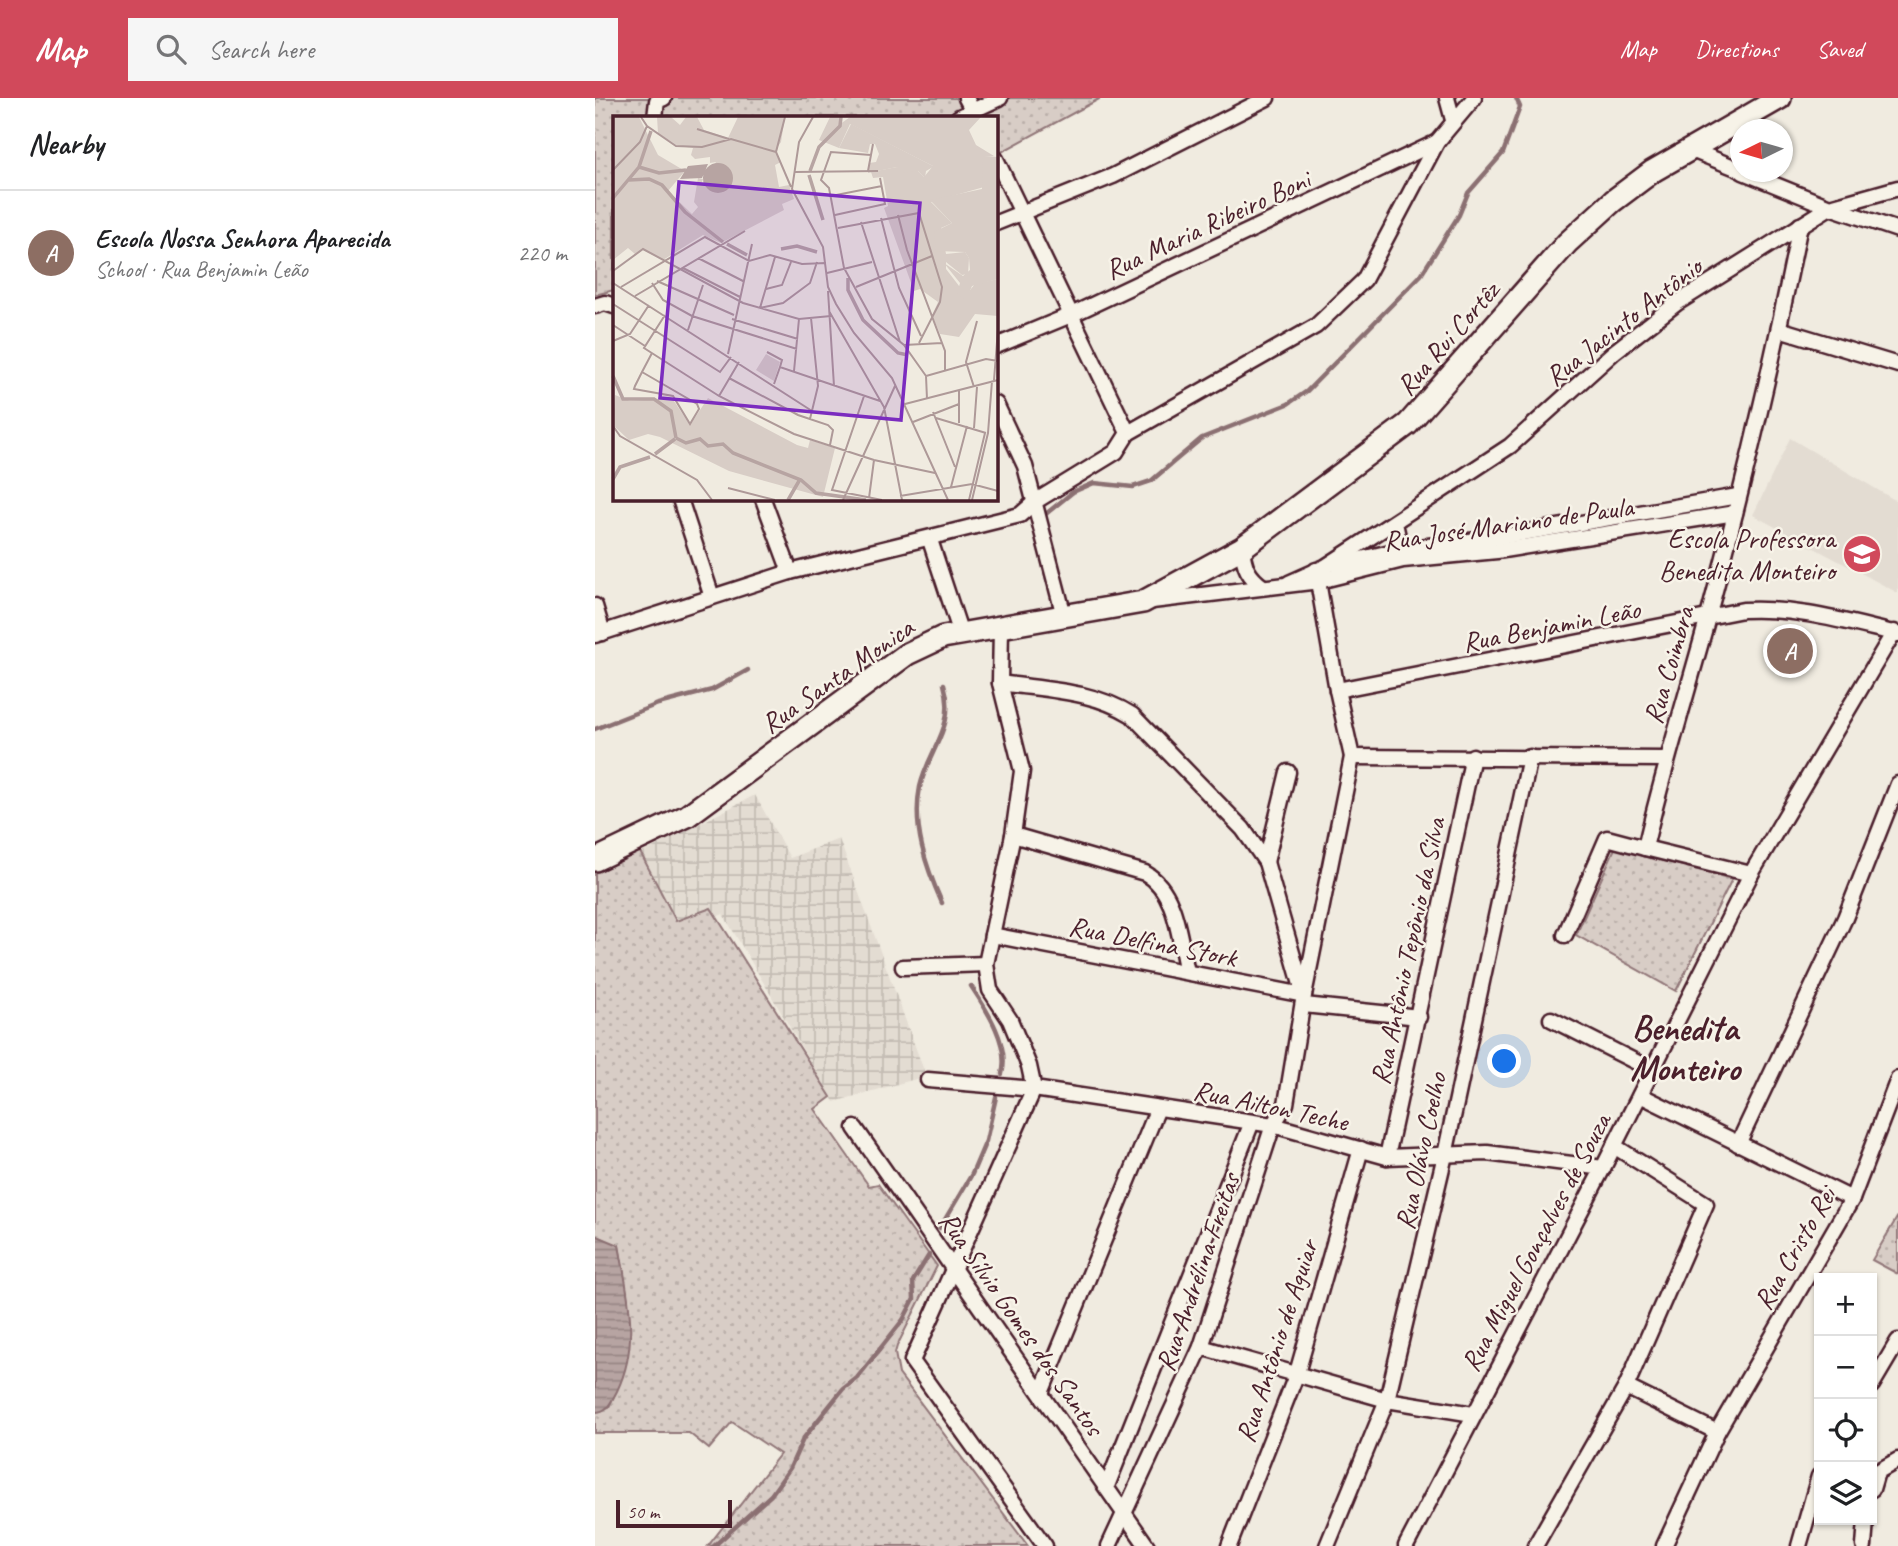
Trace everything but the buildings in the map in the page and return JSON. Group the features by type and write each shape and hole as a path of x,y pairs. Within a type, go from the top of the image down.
{"main road":[{"name":"Rua Rui Cortêz","path":"1143,603 1242,548 1408,424 1567,243 1613,201 1653,171 1780,98"},
{"name":"Rua Santa Monica","path":"595,860 687,816 907,654 943,637 1143,603"}],"street":[{"path":"972,109 1000,98"},
{"path":"997,223 1113,176 1267,98"},
{"path":"1447,98 1453,120"},
{"path":"595,606 599,634 790,572 930,540 1020,515 1036,501 1116,452 1128,433 1316,326 1364,280 1437,142 1474,98"},
{"path":"655,116 660,99"},
{"name":"Rua Maria Ribeiro Boni","path":"997,346 1071,315 1437,142"},
{"path":"1689,149 1730,166"},
{"path":"997,161 1128,433"},
{"path":"1769,182 1830,207 1898,230"},
{"name":"Rua Jacinto Antônio","path":"1289,583 1320,573 1510,446 1614,352 1677,303 1830,207 1898,188"},
{"name":"Rua Coimbra","path":"1645,848 1665,760 1707,620 1735,513 1779,329 1800,225"},
{"path":"595,306 605,303 613,306"},
{"path":"1779,329 1898,365"},
{"path":"997,406 1025,466 1064,616"},
{"name":"Rua José Mariano de Paula","path":"1320,573 1403,554 1496,545 1636,521 1738,496"},
{"path":"680,500 712,597"},
{"path":"763,500 790,572"},
{"name":"Rua José Mariano de Paula","path":"1636,521 1735,513"},
{"path":"1395,523 1403,554"},
{"path":"930,540 961,634"},
{"path":"1242,548 1243,565 1251,578 1262,587"},
{"name":"Rua Andrélina Freitas","path":"1109,1546 1201,1347 1273,1125 1286,1104 1352,757 1337,691 1320,573"},
{"name":"Rua Santa Monica","path":"1143,603 1289,583"},
{"name":"Rua Benjamin Leão","path":"1337,691 1707,620 1743,610 1807,612 1896,633"},
{"path":"1001,627 1000,683 1022,771 1013,835 986,964 990,990 1010,1020 1029,1066 1034,1089 912,1361 1045,1546"},
{"name":"Rua Miguel Gonçalves de Souza","path":"1406,1546 1603,1168 1751,874 1896,633"},
{"path":"1000,683 1087,694 1111,701 1132,715 1243,829 1266,862 1304,1000 1419,1017"},
{"path":"1352,757 1473,756 1665,760"},
{"name":"Rua Antônio Tepônio da Silva","path":"1387,1157 1473,756"},
{"name":"Rua Olávo Coelho","path":"1327,1546 1387,1400 1445,1155 1530,757"},
{"path":"1266,862 1288,772"},
{"path":"1738,1144 1845,918 1898,784"},
{"path":"1013,835 1145,873 1156,879 1169,898 1187,972"},
{"path":"1565,935 1607,838 1751,874"},
{"name":"Rua Delfina Stork","path":"992,935 1187,972 1304,1000"},
{"path":"903,967 986,964"},
{"path":"1551,1019 1651,1070"},
{"name":"Rua Cristo Rei","path":"1664,1546 1717,1432 1852,1199 1898,1079"},
{"name":"Rua Ailton Teche","path":"928,1080 1034,1089 1273,1125 1387,1157 1487,1153 1603,1168"},
{"path":"1640,1095 1852,1199"},
{"path":"1041,1393 1158,1108"},
{"name":"Rua Andrélina Freitas","path":"1107,1486 1252,1122"},
{"name":"Rua Sílvio Gomes dos Santos","path":"855,1128 1126,1512 1147,1546"},
{"path":"1535,1546 1626,1387 1706,1204 1614,1146"},
{"name":"Rua Antônio de Aguiar","path":"1229,1546 1297,1373 1361,1149"},
{"path":"1877,1377 1898,1341"},
{"path":"1201,1347 1387,1400 1473,1414"},
{"path":"1626,1387 1717,1432"},
{"path":"1877,1472 1898,1460"},
{"path":"1800,1546 1814,1494"},
{"path":"1864,1546 1866,1525"}],"shaded area":[{"path":"595,98 1101,98 997,154 997,116 613,116 613,290 595,295"},
{"name":"Escola Professora Benedita Monteiro","path":"1790,438 1898,502 1898,593 1753,515"},
{"path":"755,795 790,858 839,839 926,1076 834,1102 723,914 684,932 635,857"},
{"path":"1615,848 1732,879 1676,991 1576,935"},
{"path":"639,850 676,921 711,908 831,1097 815,1109 869,1186 878,1184 937,1266 897,1346 895,1353 899,1374 1028,1546 708,1546 780,1454 732,1422 709,1449 689,1433 595,1433 595,1412 609,1407 625,1365 629,1309 619,1246 595,1235 595,870"},
{"path":"1898,1216 1898,1274 1872,1260"},
{"path":"595,1235 619,1245 630,1319 624,1373 611,1402 599,1412 595,1412"}],"waterway":[{"path":"1042,517 1073,492 1094,483 1133,487 1151,481 1202,438 1288,404 1307,391 1421,275 1459,215 1468,193 1503,153 1520,107 1516,98"},
{"path":"595,729 658,704 712,690 748,670"},
{"path":"942,903 922,846 918,802 924,773 947,713 944,684"},
{"path":"971,986 1000,1040 1004,1063 1002,1074"},
{"path":"940,1228 972,1174 986,1141 996,1097"},
{"path":"714,1546 771,1495 790,1468 803,1439 903,1320 914,1299 913,1281 929,1255"}],"place":[{"name":"Escola Professora Benedita Monteiro","path":"1862,554"},
{"name":"Escola Nossa Senhora Aparecida","path":"1790,651"}],"district":[{"name":"Benedita Monteiro","path":"1685,1048"}]}
